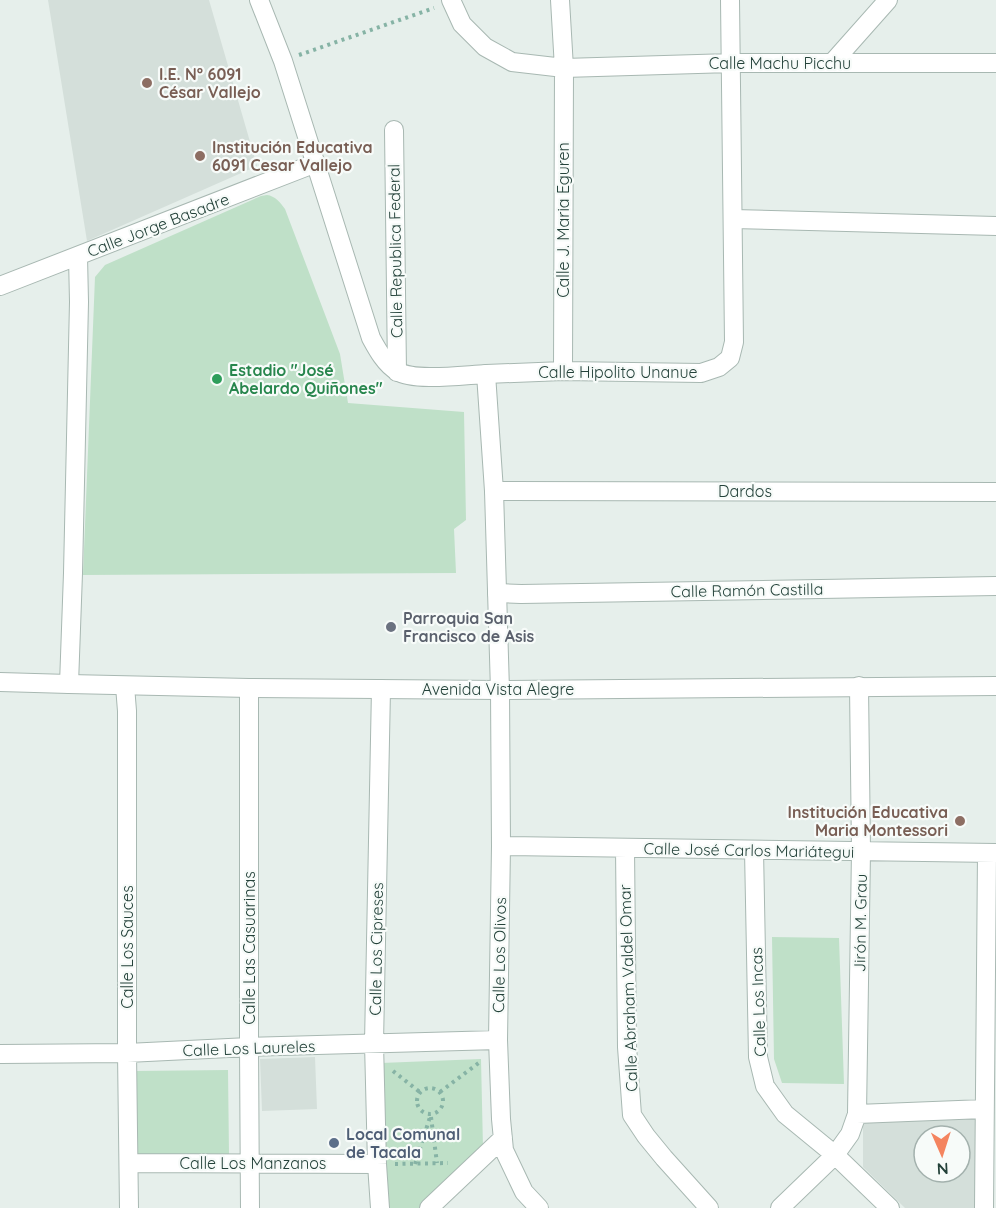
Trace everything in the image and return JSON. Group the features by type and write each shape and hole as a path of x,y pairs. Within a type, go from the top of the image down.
{"street":[{"path":"259,0 283,61 371,338 381,355 397,372"},
{"name":"Calle J. Maria Eguren","path":"560,0 564,68 563,371"},
{"path":"730,0 733,219 996,226"},
{"path":"833,62 888,0"},
{"name":"Calle Machu Picchu","path":"451,1 462,24 485,47 512,62 564,68 731,63 996,63"},
{"name":"Calle Republica Federal","path":"394,130 397,372"},
{"name":"Calle Jorge Basadre","path":"0,286 316,163"},
{"name":"Calle Hipolito Unanue","path":"397,372 420,378 563,371 701,373 719,367 730,358 734,342 733,219"},
{"path":"69,684 78,256"},
{"name":"Calle Los Olivos","path":"486,374 494,491 500,690 501,846 498,1040 503,1138 504,1150 524,1192 539,1208"},
{"name":"Dardos","path":"494,491 996,492"},
{"name":"Calle Ramón Castilla","path":"497,592 532,594 996,586"},
{"name":"Avenida Vista Alegre","path":"0,682 249,688 500,690 996,686"},
{"name":"Calle Los Sauces","path":"125,686 127,711 129,1208"},
{"name":"Jirón M. Grau","path":"780,1208 835,1155 850,1134 857,1114 861,851 859,686"},
{"name":"Calle Las Casuarinas","path":"249,688 250,1208"},
{"name":"Calle Los Cipreses","path":"380,1208 374,1043 381,689"},
{"name":"Calle José Carlos Mariátegui","path":"501,846 991,853"},
{"name":"Calle Abraham Valdel Omar","path":"625,848 627,1047 633,1115 658,1151 708,1208"},
{"name":"Calle Los Incas","path":"754,850 758,1057 765,1086 785,1114 835,1155 890,1208"},
{"path":"984,1208 984,1109 991,853"},
{"name":"Calle Los Laureles","path":"0,1054 127,1053 498,1040"},
{"path":"857,1114 984,1109"},
{"path":"429,1208 503,1138"},
{"name":"Calle Los Manzanos","path":"129,1163 377,1164"}],"path":[{"path":"283,61 451,1"},
{"path":"440,1092 477,1065 498,1040"},
{"path":"428,1088 440,1092 443,1100 441,1108 435,1113 426,1113 420,1108 418,1096 421,1092 428,1088"},
{"path":"430,1114 438,1163"},
{"path":"415,1164 430,1114"},
{"path":"377,1164 476,1163"}],"shaded area":[{"name":"I.E. N° 6091 César Vallejo","path":"48,0 209,0 257,166 87,241"},
{"path":"315,1057 317,1109 262,1111 260,1059"},
{"path":"975,1118 975,1208 905,1208 863,1167 863,1120"}],"green space":[{"name":"Estadio \"José Abelardo Quiñones\"","path":"267,195 277,200 285,209 340,354 348,403 464,412 466,520 454,529 456,573 83,575 95,277 105,265"},
{"path":"772,937 839,938 844,1084 782,1083 774,1059"},
{"path":"481,1059 483,1148 422,1208 389,1208 381,1063"},
{"path":"228,1070 229,1155 135,1156 134,1071"}],"place":[{"name":"I.E. N° 6091 César Vallejo","path":"147,83"},
{"name":"Institución Educativa 6091 Cesar Vallejo","path":"200,156"},
{"name":"Estadio \"José Abelardo Quiñones\"","path":"217,379"},
{"name":"Parroquia San Francisco de Asis","path":"391,627"},
{"name":"Institución Educativa Maria Montessori","path":"960,821"},
{"name":"Local Comunal de Tacala","path":"334,1143"}]}
